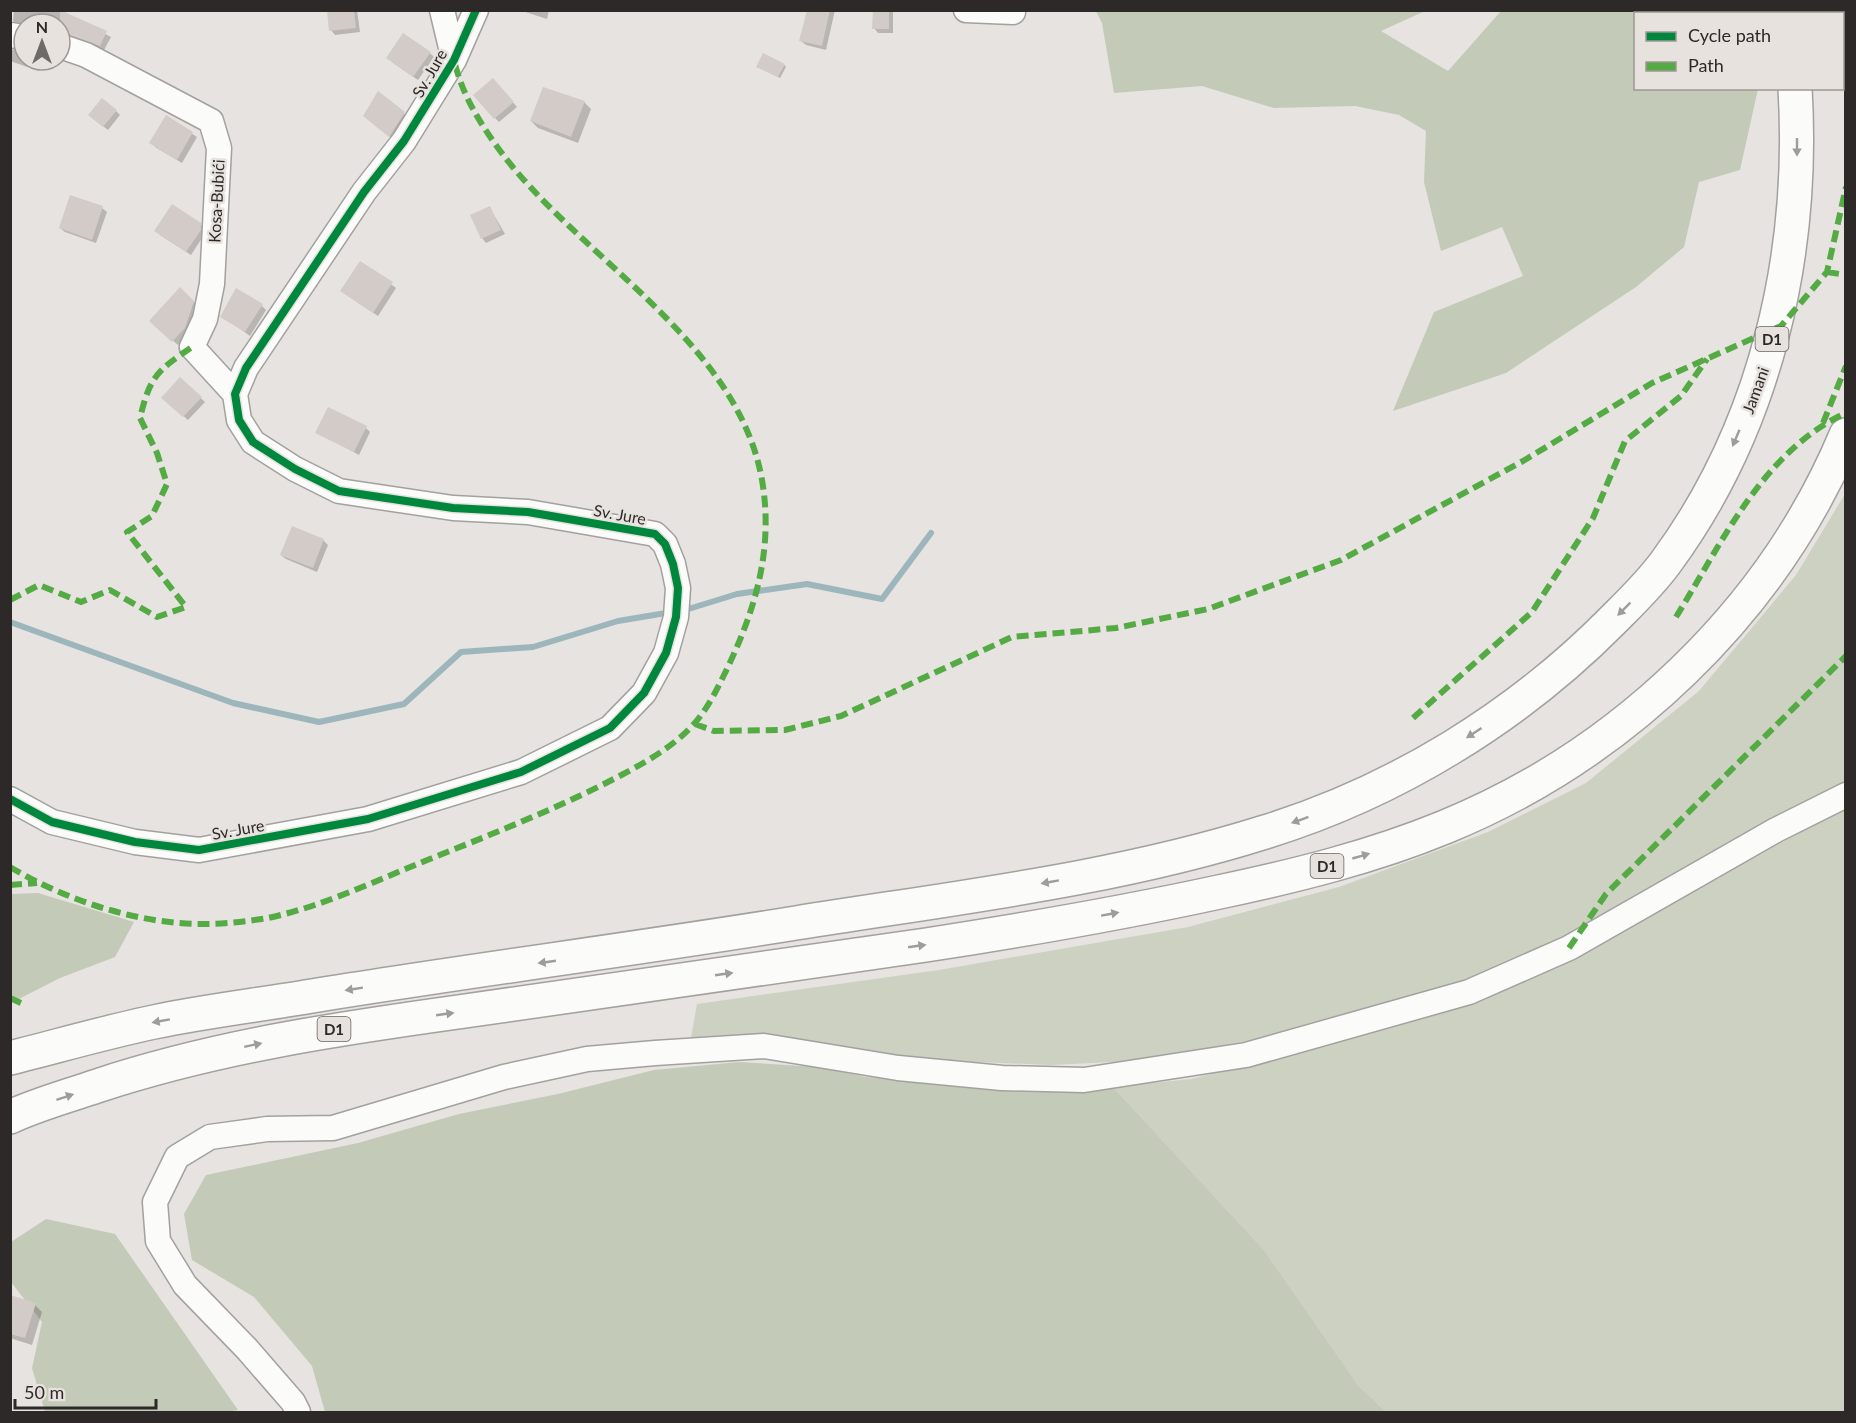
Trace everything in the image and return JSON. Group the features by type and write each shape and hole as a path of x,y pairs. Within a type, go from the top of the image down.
{"highway":[{"name":"Jamani","path":"10,1058 155,1021 401,982 605,954 1054,881 1146,863 1270,831 1363,794 1408,772 1491,722 1547,680 1600,634 1664,566 1709,494 1728,456 1760,378 1784,285 1795,212 1797,170 1795,90"},
{"name":"D1","path":"10,1117 157,1067 313,1032 1008,933 1285,878 1406,842 1486,809 1543,778 1597,743 1665,688 1703,651 1749,597 1796,532 1840,448"}],"street":[{"path":"442,10 454,60"},
{"name":"Sv. Jure","path":"10,799 52,822 135,842 199,850 368,819 521,772 610,728 644,693 666,653 676,608 673,564 665,544 655,534 528,512 453,508 339,491 296,469 253,442 239,420 235,394 246,368 364,192 404,141 454,60 476,10"},
{"path":"966,10 1012,12"},
{"name":"Kosa-Bubići","path":"72,50 86,55 211,121 219,148 212,284 205,319 192,347 235,394"},
{"path":"298,1413 293,1402 247,1349 185,1285 158,1241 154,1202 177,1157 210,1137 267,1129 333,1128 504,1077 587,1059 655,1053 764,1046 897,1068 1002,1078 1084,1080 1246,1055 1469,992 1569,948 1776,830 1845,795"}],"green space":[{"path":"1096,11 1425,11 1381,31 1448,71 1501,11 1752,11 1634,12 1634,90 1758,90 1740,170 1699,182 1684,247 1636,287 1506,373 1393,411 1434,312 1523,276 1502,227 1441,251 1424,182 1426,131 1399,115 1355,106 1274,108 1202,86 1114,93 1102,23"},
{"path":"1845,494 1845,781 1592,927 1489,973 1313,1027 1152,1060 1051,1065 953,1061 749,1038 691,1038 697,1004 939,970 1188,927 1339,887 1488,832 1586,783 1699,691 1796,575"},
{"path":"1845,807 1845,1412 1386,1412 1358,1385 1264,1250 1113,1087 1191,1079 1397,1026 1484,999 1573,960"},
{"path":"38,893 134,922 115,957 60,978 11,1003 11,894"},
{"path":"739,1062 818,1067 866,1077 1027,1089 1113,1087 1264,1250 1358,1385 1386,1412 325,1412 312,1366 254,1297 192,1260 184,1214 206,1175 358,1143 459,1114 558,1094 654,1070"},
{"path":"46,1219 115,1234 238,1410 227,1412 45,1412 32,1368 42,1322 11,1282 11,1242"}],"building":[{"path":"327,10 354,10 356,28 329,31"},
{"path":"807,10 830,10 822,46 799,41"},
{"path":"873,10 889,10 889,29 872,29"},
{"path":"72,15 107,31 100,46 72,36"},
{"path":"403,33 431,52 413,77 386,58"},
{"path":"763,53 785,64 778,77 756,67"},
{"path":"493,78 514,102 494,119 473,95"},
{"path":"543,87 585,101 571,137 530,121"},
{"path":"378,91 405,112 389,137 363,116"},
{"path":"102,98 117,110 103,127 88,115"},
{"path":"166,115 193,132 177,160 149,143"},
{"path":"70,195 103,206 92,240 59,228"},
{"path":"172,204 201,223 201,230 186,252 154,231"},
{"path":"490,206 501,230 481,239 470,215"},
{"path":"360,261 393,282 373,313 340,291"},
{"path":"180,287 194,301 185,328 172,342 149,321"},
{"path":"236,288 263,304 245,332 220,317"},
{"path":"180,377 202,397 183,417 161,398"},
{"path":"328,407 367,426 354,452 315,433"},
{"path":"292,526 324,539 313,568 280,555"},
{"path":"10,1295 36,1303 25,1338 10,1334"}],"waterway":[{"path":"682,611 737,594 807,584 882,599 931,533"},
{"path":"10,622 233,703 319,722 404,704 461,652 533,647 618,621 672,612"}],"marked path":[{"path":"1844,28 1846,38"},
{"path":"10,867 80,900 105,909 156,920 207,924 268,918 326,901 364,886 536,816 628,772 684,734 698,719 715,693 736,650 753,603 759,580 766,531 762,480 747,430 721,384 688,342 650,302 531,188 498,148 472,106 461,84 454,60"},
{"path":"695,724 714,731 785,730 841,716 1012,637 1116,628 1208,609 1341,560 1523,461 1652,383 1781,326 1827,272 1846,187"},
{"path":"1827,272 1846,275"},
{"path":"10,600 39,585 81,602 110,590 157,617 186,607 127,532 152,516 167,484 157,453 140,418 147,393 163,369 192,347"},
{"path":"1413,718 1532,612 1593,518 1625,441 1681,396 1707,359"},
{"path":"1823,423 1846,366"},
{"path":"1676,617 1728,530 1768,475 1791,450 1817,430 1846,413"},
{"path":"1569,948 1606,894 1846,656"},
{"path":"10,885 37,883"},
{"path":"10,998 21,1003"}],"cycle path":[{"path":"10,799 52,822 135,842 199,850 368,819 521,772 610,728 644,693 666,653 676,617 678,588 673,564 665,544 655,534 528,512 453,508 339,491 295,469 253,442 239,420 235,394 246,368 364,192 404,141 454,60 476,10"}]}
